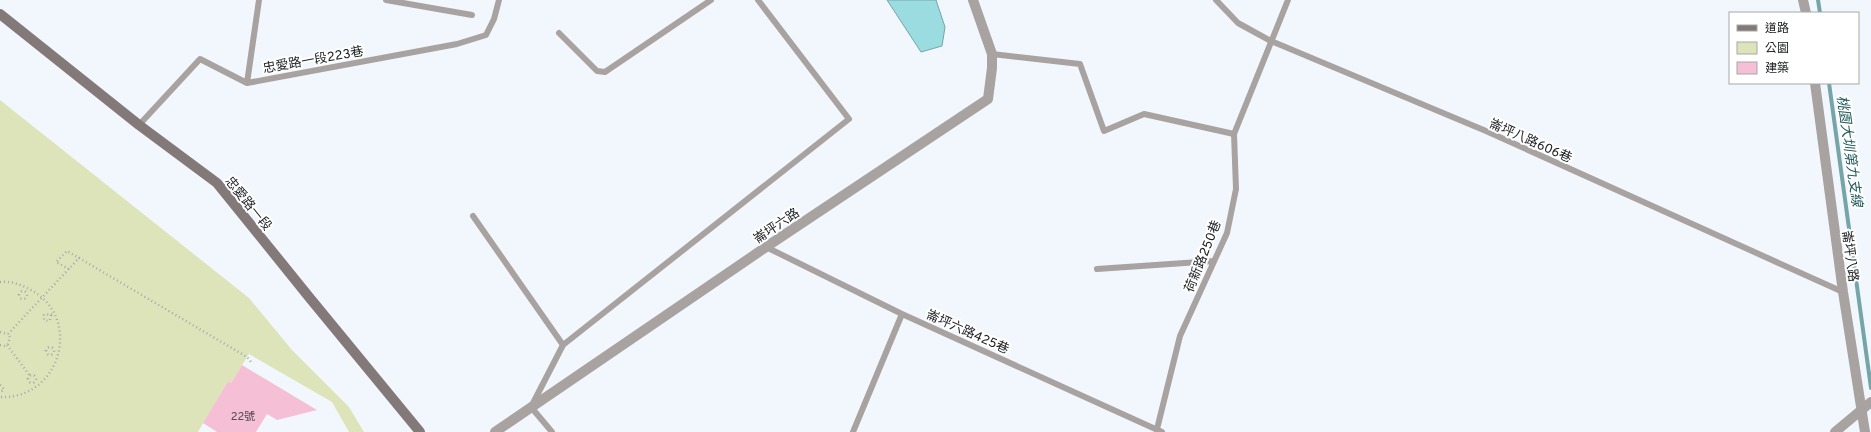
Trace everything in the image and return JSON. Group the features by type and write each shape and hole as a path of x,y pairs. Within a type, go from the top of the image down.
{"main road":[{"name":"忠愛路一段","path":"0,14 139,126 217,183 308,297 420,432"}],"street":[{"name":"崙坪六路","path":"495,432 766,247 988,99 992,68 992,54 973,0"},
{"path":"1804,0 1806,12"},
{"name":"崙坪八路","path":"1815,84 1843,292 1865,432"},
{"path":"1835,432 1871,402"}],"lane":[{"path":"247,83 259,0"},
{"path":"386,0 472,15"},
{"name":"忠愛路一段223巷","path":"139,126 200,59 247,83 457,44 486,35 494,19 499,0"},
{"path":"559,33 597,71 605,72 711,0"},
{"path":"552,432 531,407 563,346 849,119 758,0"},
{"name":"崙坪八路606巷","path":"1216,0 1238,23 1271,41 1486,131 1843,292"},
{"name":"荷新路250巷","path":"1159,431 1180,336 1227,232 1236,190 1234,134 1288,0"},
{"path":"992,54 1080,64 1104,131 1144,114 1234,134"},
{"path":"473,216 563,346"},
{"name":"崙坪六路425巷","path":"766,247 902,314 1159,431"},
{"path":"1097,269 1214,261"},
{"path":"853,432 902,314"}],"path":[{"path":"69,269 56,262 67,251 247,356 251,362"},
{"path":"8,334 79,258"},
{"path":"0,282 14,283 26,287 42,297 54,313 60,335 59,352 54,366 48,375 37,386 23,393 0,396"},
{"path":"24,291 26,287"},
{"path":"50,315 54,313"},
{"path":"0,332 8,334"},
{"path":"7,345 10,341 8,334"},
{"path":"0,345 7,345"},
{"path":"7,345 30,376 29,381 34,382 37,386"},
{"path":"54,351 59,352"},
{"path":"30,376 35,376 36,379 34,382"},
{"path":"0,385 4,389 0,393"}],"green space":[{"path":"0,100 249,298 292,350 349,407 364,432 349,432 332,402 249,354 231,383 228,381 198,432 0,432"}],"water":[{"path":"887,0 936,0 945,27 942,46 921,52"}],"building":[{"path":"242,365 317,410 277,420 267,414 256,432 217,432 203,423 228,381 231,383"}],"waterway":[{"name":"桃園大圳第九支線","path":"1818,0 1820,12"},
{"name":"桃園大圳第九支線","path":"1829,84 1871,388"}]}
